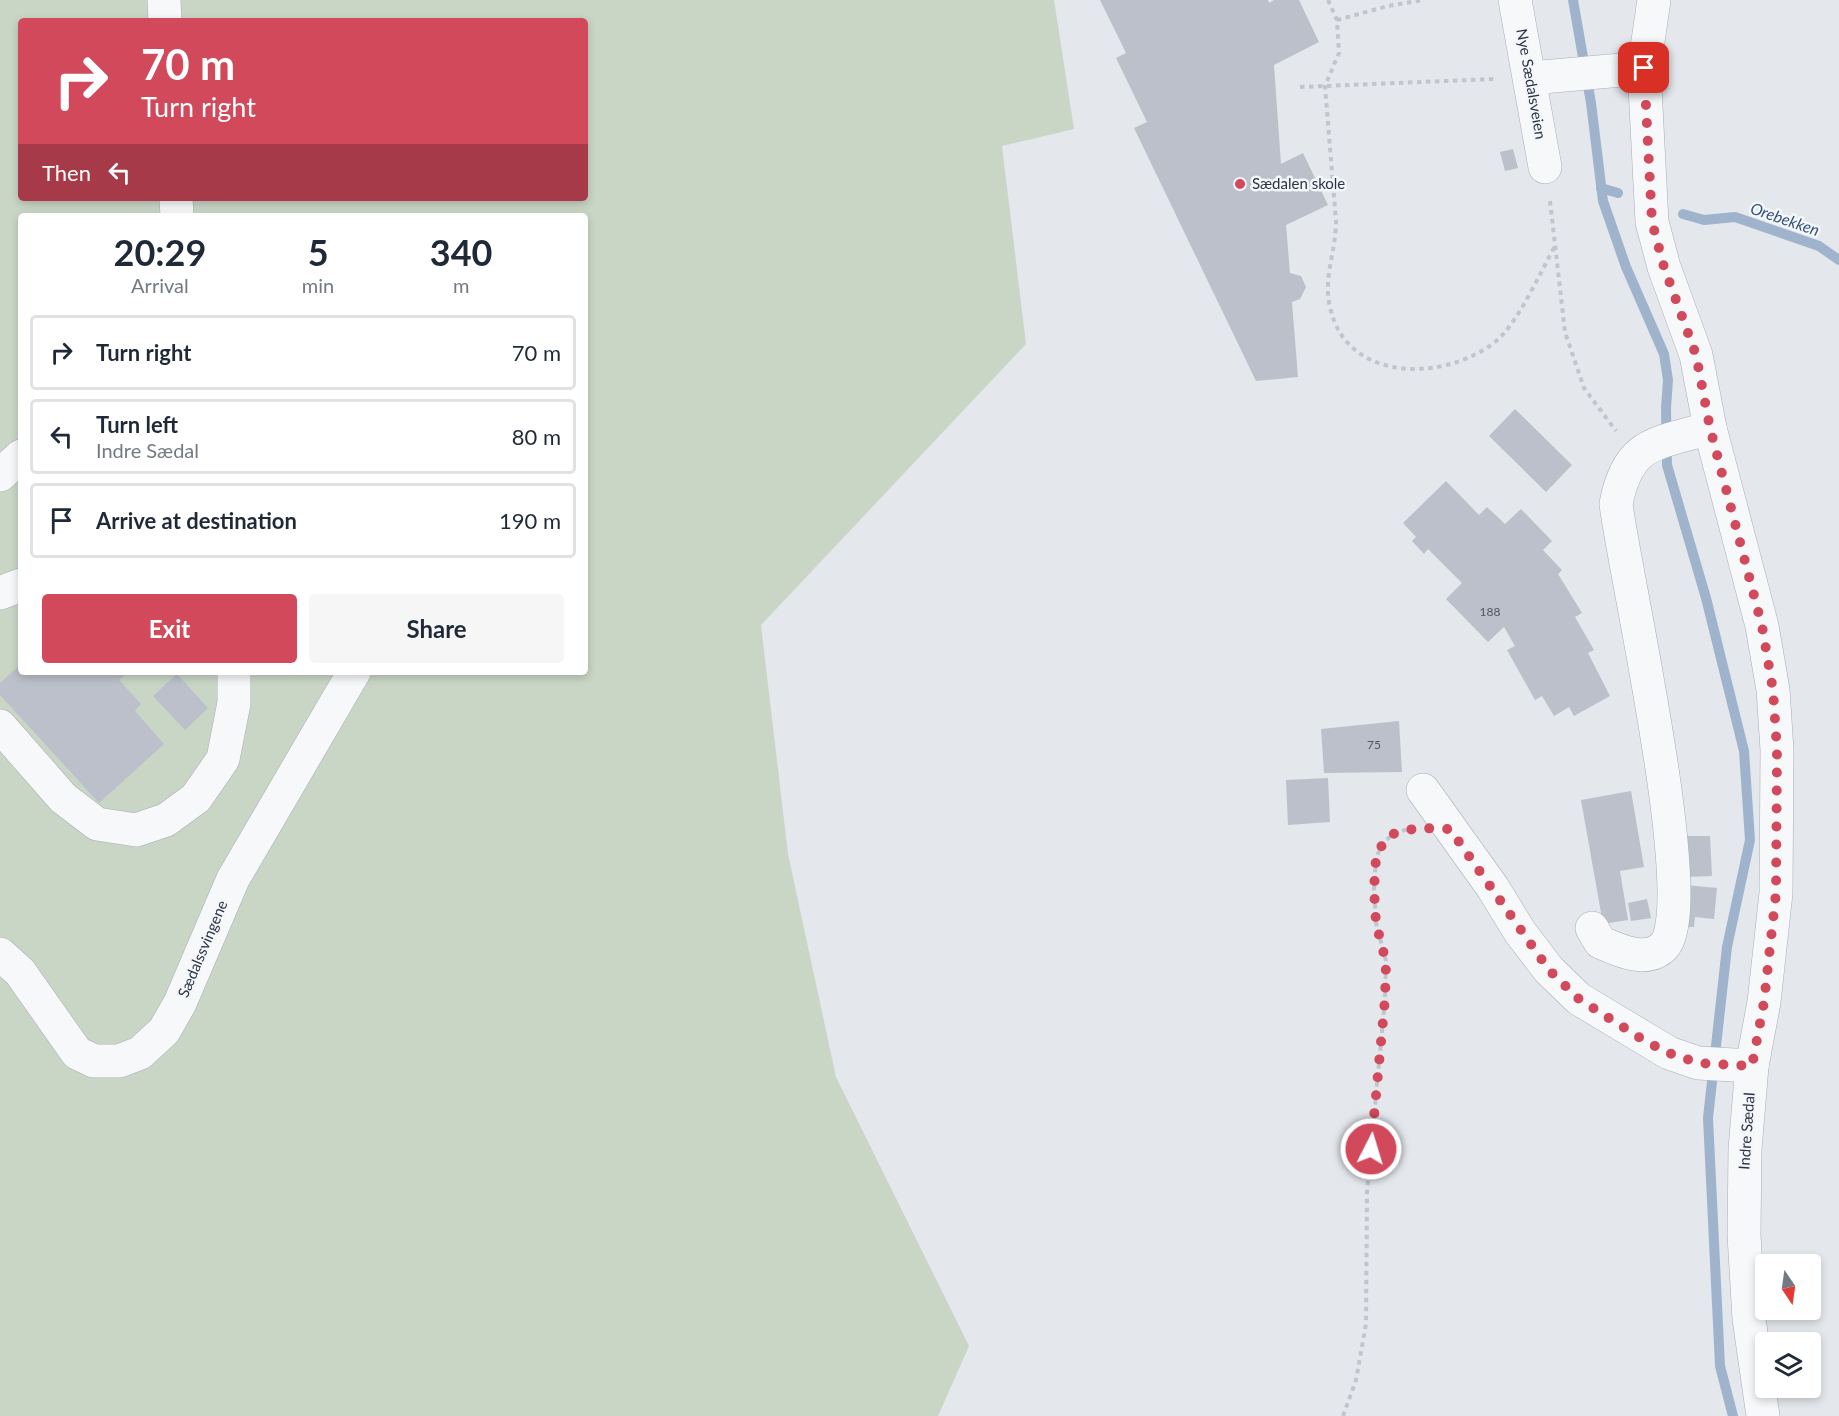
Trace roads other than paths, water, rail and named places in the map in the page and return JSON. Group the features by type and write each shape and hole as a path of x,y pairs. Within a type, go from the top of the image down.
{"street":[{"path":"164,0 165,18"},
{"name":"Nye Sædalsveien","path":"1515,0 1531,77 1545,167"},
{"name":"Indre Sædal","path":"1654,0 1644,68 1652,222 1664,267 1696,355 1710,428 1762,626 1773,690 1777,750 1776,893 1764,1002 1725,1064 1745,1149 1744,1235 1749,1319 1763,1416"},
{"path":"1531,77 1644,68"},
{"path":"1592,928 1600,942 1638,955 1655,952 1665,945 1672,929 1673,855 1665,789 1616,504 1621,478 1654,446 1710,428"},
{"path":"0,475 18,459"},
{"path":"0,593 18,586"},
{"path":"0,726 63,798 97,824 136,830 166,820 196,798 223,759 234,703 234,675"},
{"name":"Sædalssvingene","path":"0,954 20,972 77,1053 94,1061 119,1061 140,1053 164,1031 180,1004 234,879 352,675"},
{"path":"1423,790 1549,970 1579,999 1645,1041 1669,1053 1725,1064"}],"waterway":[{"path":"1573,0 1591,103 1603,201 1626,267 1664,354 1668,380 1667,465 1706,598 1744,751 1750,840 1727,947 1708,1118 1720,1366 1733,1416"},
{"name":"Orebekken","path":"1601,188 1618,193"},
{"name":"Orebekken","path":"1683,214 1704,220 1735,217 1819,246 1839,260"}],"place":[{"name":"Sædalen skole","path":"1240,184"}]}
